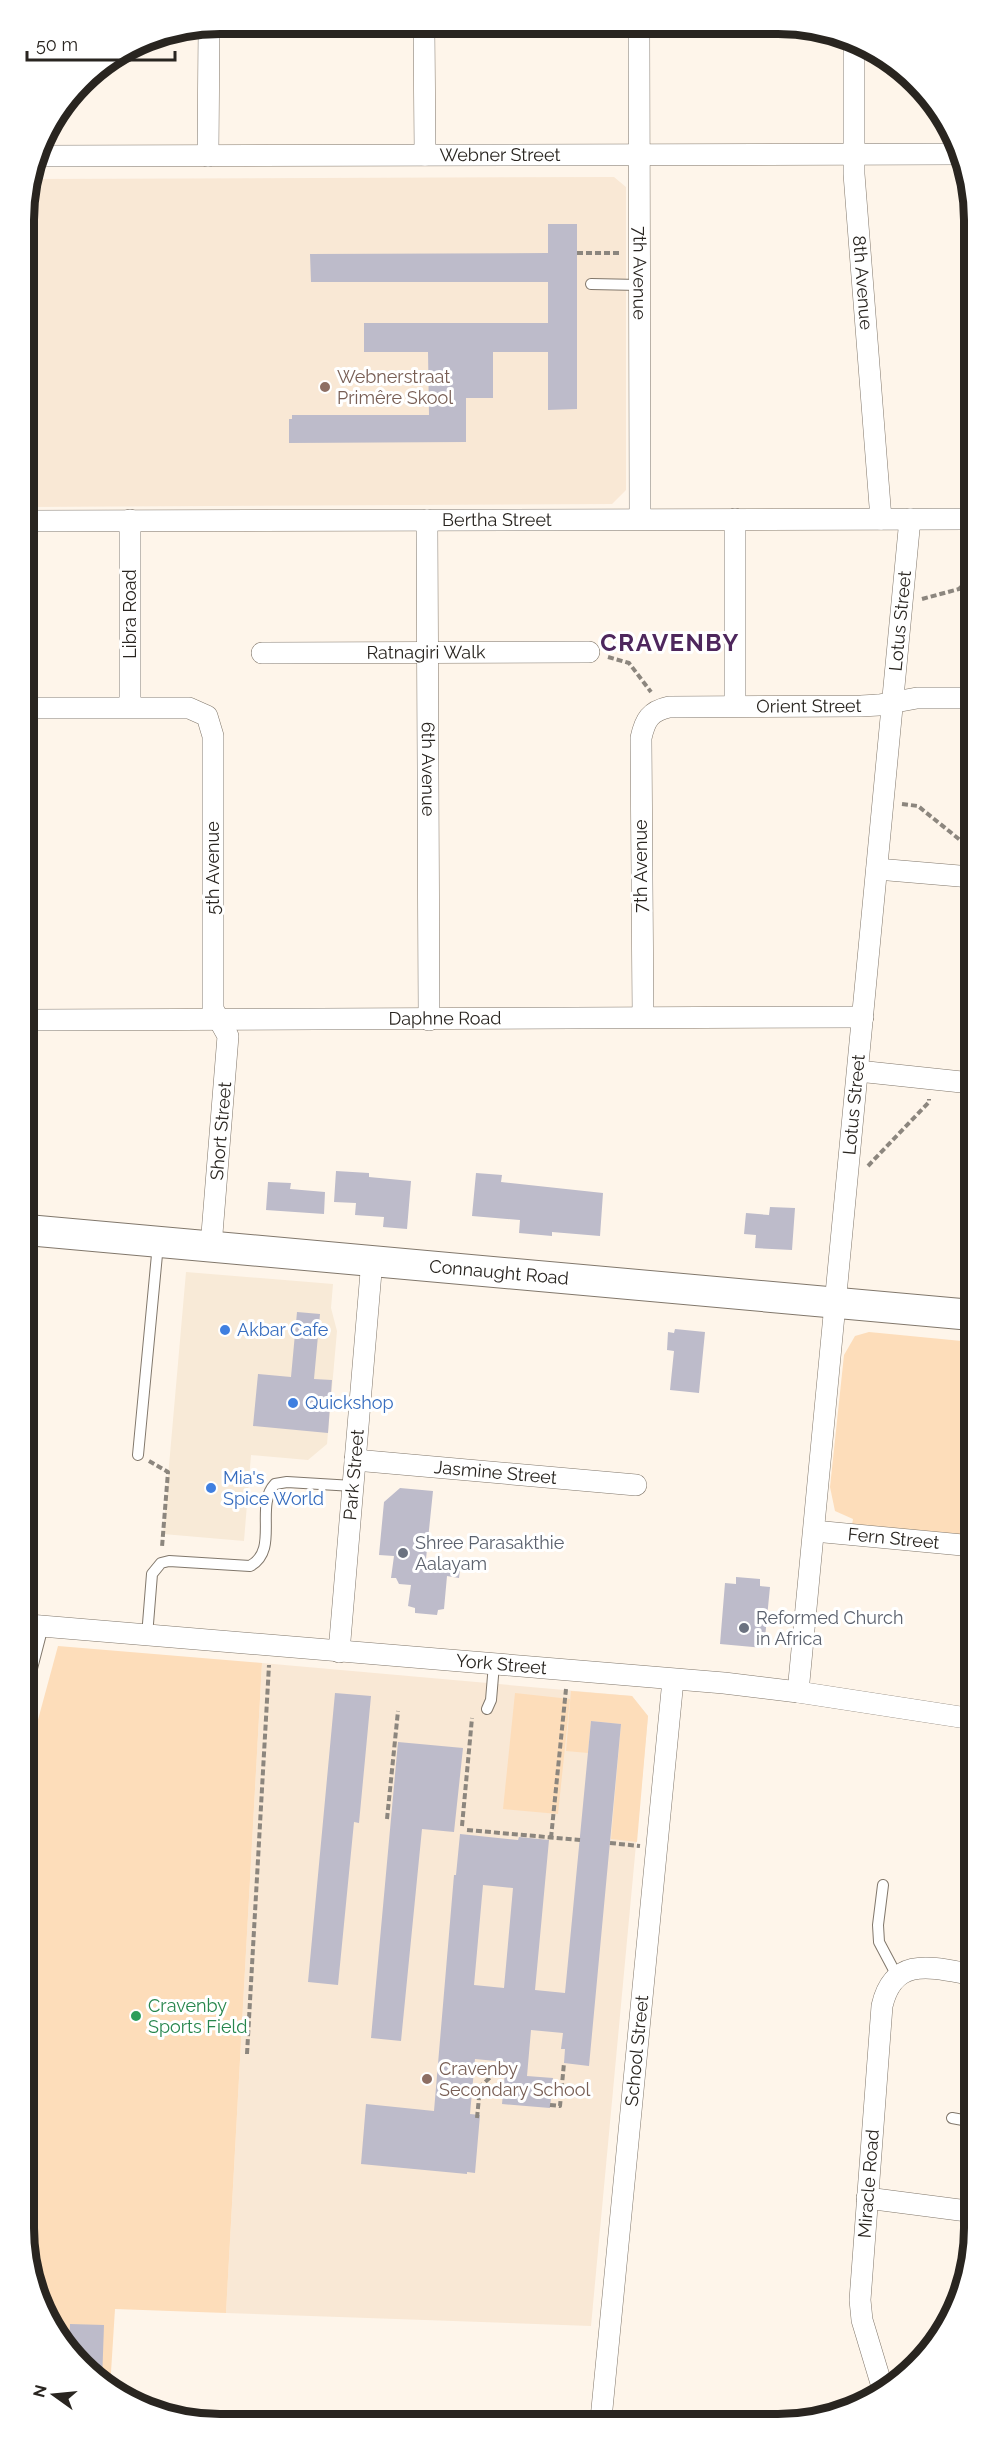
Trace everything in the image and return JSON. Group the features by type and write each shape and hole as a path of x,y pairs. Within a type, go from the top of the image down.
{"street":[{"name":"7th Avenue","path":"639,34 640,519"},
{"path":"208,35 208,156"},
{"path":"424,35 425,155"},
{"name":"8th Avenue","path":"854,51 854,174 881,519"},
{"name":"Webner Street","path":"47,156 952,154"},
{"path":"735,519 735,705"},
{"name":"Lotus Street","path":"798,1692 910,519"},
{"name":"Bertha Street","path":"35,521 964,519"},
{"name":"Libra Road","path":"130,520 130,707"},
{"name":"6th Avenue","path":"427,520 429,1020"},
{"name":"Ratnagiri Walk","path":"262,653 598,654"},
{"name":"Orient Street","path":"651,705 658,710 669,707 735,705 861,706 917,698 964,698"},
{"name":"7th Avenue","path":"643,1017 640,738 651,705"},
{"path":"35,708 130,707"},
{"name":"5th Avenue","path":"130,707 189,708 207,716 213,736 213,1009 219,1020"},
{"path":"877,869 964,877"},
{"name":"Daphne Road","path":"35,1020 863,1017"},
{"name":"Short Street","path":"211,1246 228,1036 219,1020"},
{"path":"858,1071 964,1082"},
{"name":"Connaught Road","path":"34,1231 964,1314"},
{"name":"Park Street","path":"339,1652 372,1260"},
{"name":"Jasmine Street","path":"355,1460 636,1485"},
{"name":"Fern Street","path":"814,1531 964,1545"},
{"name":"York Street","path":"36,1626 724,1683 964,1718"},
{"name":"School Street","path":"601,2414 673,1680"},
{"path":"897,1976 914,1969 929,1968 964,1973"},
{"name":"Miracle Road","path":"881,2384 860,2310 860,2291 882,2006 887,1988 897,1976"},
{"path":"867,2198 964,2211"}],"lane":[{"path":"591,284 639,285"},
{"path":"138,1455 159,1241"},
{"path":"147,1636 152,1574 161,1563 169,1561 250,1566 261,1559 263,1553 269,1496 275,1484 286,1482 353,1486"},
{"path":"487,1709 491,1700 494,1664"},
{"path":"883,1885 878,1936 897,1976"},
{"path":"952,2118 964,2120"}],"path":[{"path":"577,253 639,253"},
{"path":"902,600 921,600 959,589 964,584"},
{"path":"598,654 629,663 651,705"},
{"path":"883,802 918,806 964,843"},
{"path":"849,1171 863,1172 929,1102 931,1079"},
{"path":"138,1455 168,1472 161,1563"},
{"path":"247,2054 270,1646"},
{"path":"551,1838 566,1688"},
{"path":"387,1819 398,1711"},
{"path":"462,1826 472,1718"},
{"path":"467,1830 580,1840"},
{"path":"610,1843 645,1847"},
{"path":"471,2094 507,2062"},
{"path":"550,2105 560,2106 564,2063"},
{"path":"477,2118 480,2086"}],"shaded area":[{"name":"Webnerstraat Primêre Skool","path":"614,177 626,187 626,490 612,504 35,507 35,208 40,179"},
{"path":"962,456 964,456 964,503"},
{"path":"186,1272 333,1284 331,1308 337,1331 327,1444 308,1460 251,1455 244,1541 163,1534"},
{"path":"869,1332 964,1341 964,1536 852,1525 853,1519 835,1511 830,1487 844,1355 855,1336"},
{"name":"Cravenby Sports Field","path":"58,1646 262,1663 226,2313 115,2309 111,2379 89,2360 59,2322 41,2277 34,2228 34,1734"},
{"name":"Cravenby Secondary School","path":"262,1663 632,1696 648,1716 591,2326 226,2313"},
{"path":"571,1691 632,1696 648,1716 637,1842 611,1839 621,1724 591,1721 588,1753 566,1751"},
{"path":"515,1693 570,1699 558,1814 503,1809"}],"building":[{"path":"548,224 577,224 577,409 548,410 548,352 493,352 493,398 466,398 466,442 289,443 289,419 292,419 292,415 429,415 428,352 364,352 364,323 548,323 548,282 311,282 310,254 548,253"},
{"path":"336,1171 369,1173 369,1177 411,1181 407,1229 383,1227 384,1217 355,1215 356,1203 334,1202"},
{"path":"476,1173 502,1175 501,1182 603,1193 600,1236 552,1232 552,1236 519,1233 520,1220 472,1216"},
{"path":"268,1182 291,1183 290,1189 325,1192 324,1214 266,1210"},
{"path":"770,1207 795,1208 792,1250 755,1248 756,1235 744,1234 746,1213 769,1215"},
{"name":"Quickshop","path":"297,1312 320,1314 314,1379 332,1380 328,1433 253,1426 258,1374 291,1377"},
{"path":"675,1329 705,1332 699,1393 670,1390 674,1351 667,1350 668,1332 674,1333"},
{"name":"Shree Parasakthie Aalayam","path":"400,1488 433,1491 426,1559 461,1562 459,1578 447,1576 444,1609 438,1610 437,1615 415,1613 415,1608 408,1606 411,1585 399,1584 396,1578 391,1578 394,1556 379,1555 384,1502"},
{"name":"Reformed Church in Africa","path":"736,1577 760,1579 760,1586 770,1587 764,1648 720,1644 725,1583 736,1584"},
{"path":"335,1693 371,1696 359,1823 354,1822 338,1985 308,1982"},
{"path":"591,1721 621,1724 589,2066 564,2063 565,2049 561,2049 563,2033 531,2030 527,2076 553,2078 550,2108 502,2104 506,2062 475,2059 470,2114 480,2115 475,2173 361,2164 366,2104 434,2111 454,1875 456,1875 460,1834 518,1840 519,1837 549,1840 535,1990 565,1993","holes":["483,1885 513,1888 504,1988 474,1985"]},
{"path":"398,1742 463,1748 454,1832 422,1829 401,2041 371,2038"},
{"path":"70,2324 104,2325 102,2372 89,2360 69,2337"}],"place":[{"name":"Webnerstraat Primêre Skool","path":"325,387"},
{"name":"Akbar Cafe","path":"225,1330"},
{"name":"Quickshop","path":"293,1403"},
{"name":"Mia's Spice World","path":"211,1488"},
{"name":"Shree Parasakthie Aalayam","path":"403,1553"},
{"name":"Reformed Church in Africa","path":"744,1628"},
{"name":"Cravenby Sports Field","path":"136,2016"},
{"name":"Cravenby Secondary School","path":"427,2079"}],"district":[{"name":"CRAVENBY","path":"670,643"}]}
